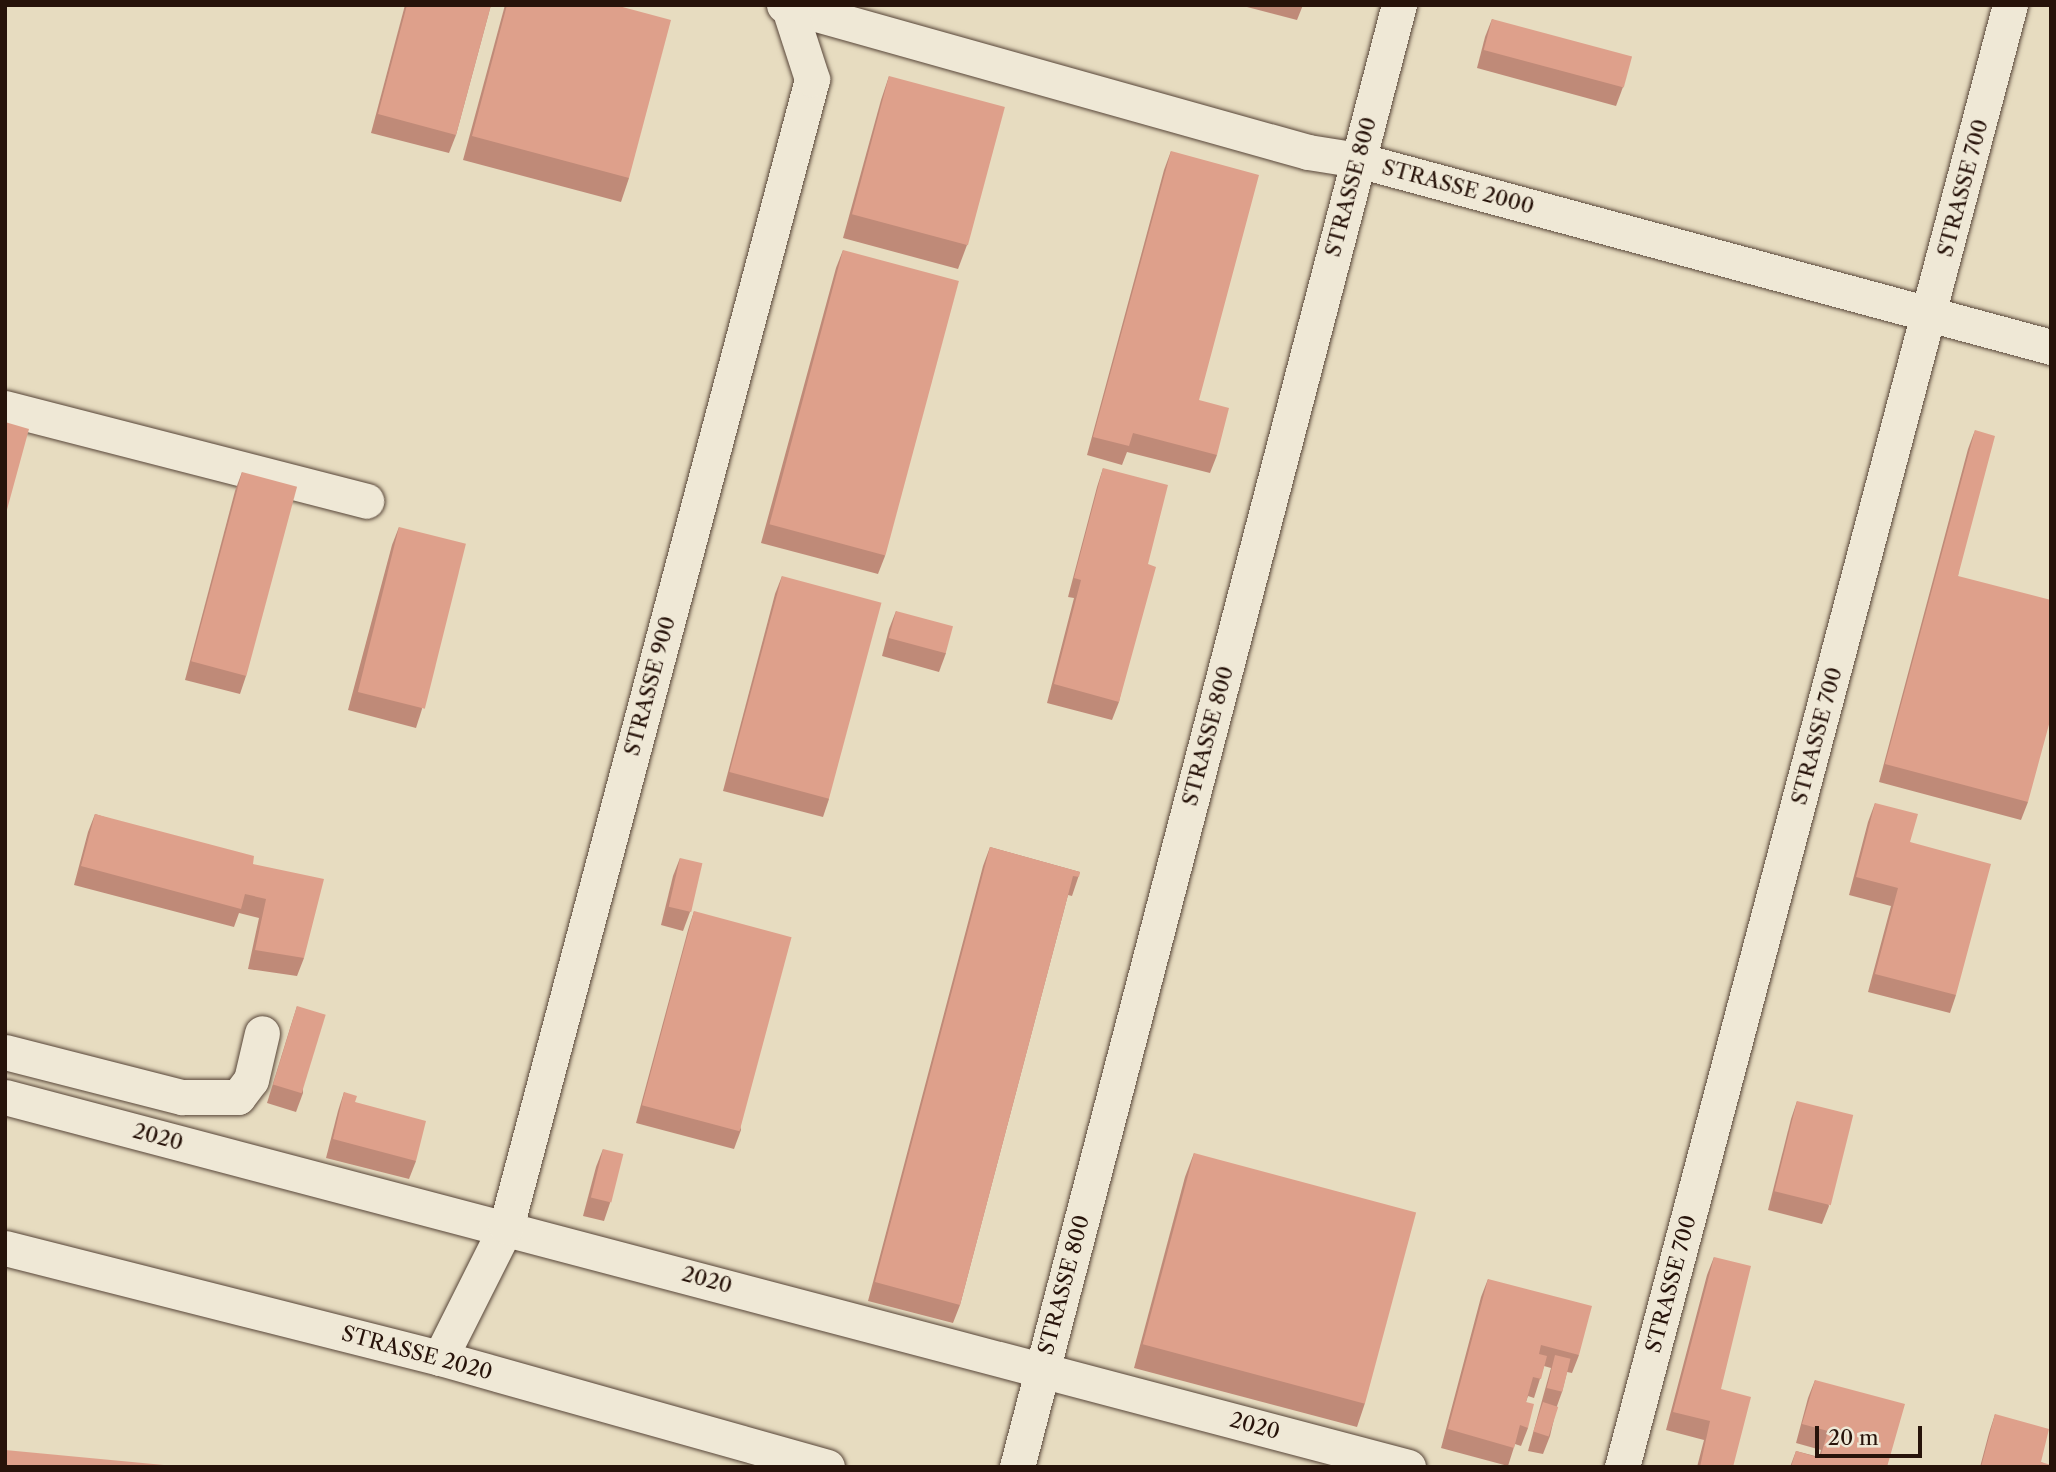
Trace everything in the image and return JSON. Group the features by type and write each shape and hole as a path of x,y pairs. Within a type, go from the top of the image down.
{"lane":[{"name":"STRASSE 800","path":"1017,1467 1399,5"},
{"name":"STRASSE 700","path":"1622,1467 2010,5"},
{"name":"STRASSE 2000","path":"786,6 1308,152 1358,160 2051,347"},
{"name":"STRASSE 900","path":"440,1358 506,1227 811,79 786,6"},
{"path":"5,408 366,501"},
{"path":"5,1052 182,1097 238,1097 251,1080 262,1033"},
{"name":"2020","path":"5,1097 1408,1467"},
{"name":"STRASSE 2020","path":"5,1248 440,1358 827,1467"}],"building":[{"path":"407,5 491,5 456,135 378,114"},
{"path":"507,5 615,5 671,20 629,178 472,136"},
{"path":"1492,19 1632,57 1624,87 1484,50"},
{"path":"889,76 1005,107 968,245 852,214"},
{"path":"1171,151 1259,175 1199,400 1229,408 1217,455 1133,433 1129,446 1093,437"},
{"path":"843,250 959,281 885,555 769,524"},
{"path":"5,422 29,429 5,517"},
{"path":"1975,430 1995,436 1958,576 2051,600 2051,717 2028,802 1885,764"},
{"path":"1103,468 1168,485 1148,564 1156,567 1119,702 1054,684 1081,580 1074,578"},
{"path":"242,472 297,487 246,676 191,661"},
{"path":"399,527 466,544 425,709 358,692"},
{"path":"782,576 881,603 829,799 729,772"},
{"path":"896,611 953,626 946,653 889,638"},
{"path":"1875,803 1918,814 1910,842 1991,864 1956,995 1875,974 1898,888 1856,877"},
{"path":"95,814 254,856 253,864 324,879 304,958 255,950 266,899 245,894 241,909 81,866"},
{"path":"990,847 1080,872 1079,877 1073,876 960,1305 875,1282"},
{"path":"680,858 702,863 691,912 669,907"},
{"path":"694,911 792,937 740,1131 642,1105"},
{"path":"297,1006 326,1015 302,1093 273,1084"},
{"path":"344,1092 357,1096 355,1102 426,1121 416,1161 333,1139"},
{"path":"1797,1101 1853,1115 1831,1205 1775,1191"},
{"path":"603,1149 623,1154 611,1203 591,1198"},
{"path":"1194,1153 1416,1213 1365,1404 1143,1344"},
{"path":"1714,1257 1751,1266 1721,1389 1751,1397 1733,1467 1700,1467 1710,1421 1673,1412"},
{"path":"1488,1279 1592,1306 1579,1355 1541,1345 1539,1354 1547,1356 1541,1379 1533,1377 1526,1402 1534,1404 1528,1428 1520,1425 1514,1448 1448,1429"},
{"path":"1555,1355 1571,1359 1562,1392 1547,1388"},
{"path":"1815,1380 1905,1404 1887,1467 1791,1467 1796,1451 1820,1458 1828,1431 1802,1424"},
{"path":"1543,1402 1558,1407 1549,1436 1533,1431"},
{"path":"1995,1414 2049,1429 2041,1462 2051,1467 1981,1467"},
{"path":"5,1450 185,1467 5,1467"}]}
